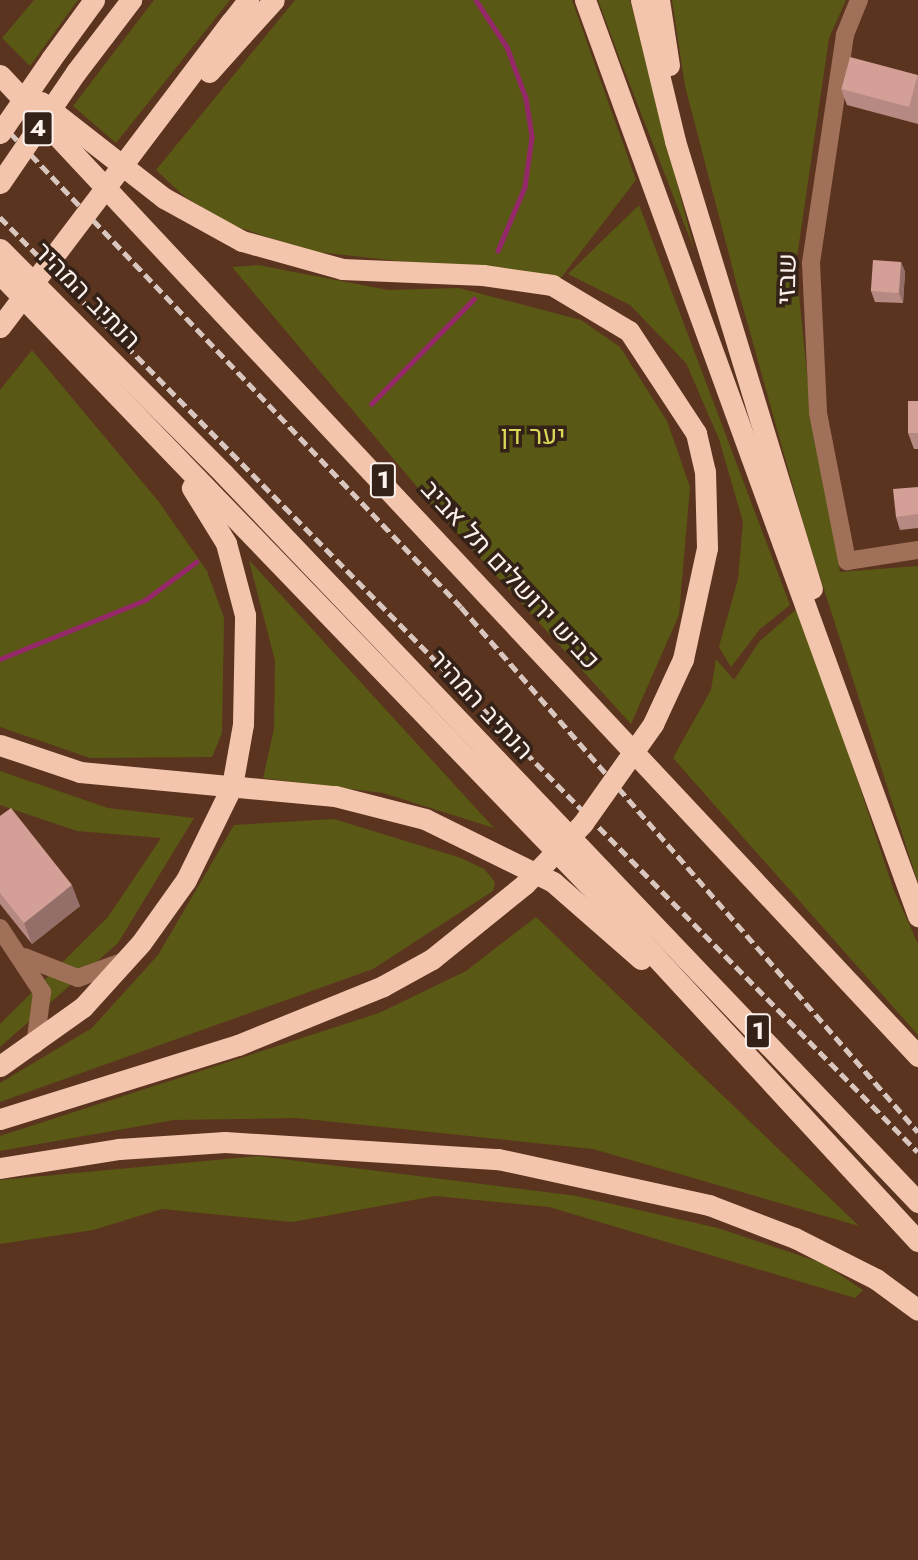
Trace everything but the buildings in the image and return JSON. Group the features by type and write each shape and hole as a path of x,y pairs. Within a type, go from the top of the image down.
{"highway":[{"name":"4","path":"0,133 94,0"},
{"name":"4","path":"0,183 76,72 131,0"},
{"path":"237,28 248,0"},
{"path":"0,327 122,166 237,28 274,0"},
{"path":"585,0 918,916"},
{"path":"641,0 675,141 735,343 894,851"},
{"path":"659,0 735,343"},
{"path":"0,72 163,198 242,242 342,269 483,275 552,285 629,331 696,433 705,471 707,548 683,659 653,724 583,823 525,884 432,958 383,986 238,1045 0,1119"},
{"name":"כביש ירושלים תל אביב","path":"0,72 918,1056"},
{"name":"הנתיב המהיר","path":"0,249 789,1062 918,1202"},
{"name":"1","path":"0,274 736,1041 918,1241"},
{"path":"0,1066 35,1045 128,958 186,880 220,817 243,724 247,667 239,582 226,543 171,453"},
{"path":"0,745 80,772 335,796 425,819 553,882 736,1041"},
{"path":"0,1168 213,1142 498,1159 709,1205 795,1238 876,1279 918,1310"}],"street":[{"name":"שבזי","path":"859,0 845,35 811,263 818,413 847,561 918,550"},
{"path":"0,928 24,957 42,992 35,1045"},
{"path":"24,957 78,978 128,958"},
{"path":"770,1079 789,1062"}],"green space":[{"path":"34,0 78,0 30,66 2,38"},
{"path":"154,0 230,0 116,143 73,106"},
{"path":"295,0 572,0 636,180 560,279 308,251 232,225 185,197 156,170"},
{"path":"598,0 630,0 694,249 621,62"},
{"path":"672,0 846,0 829,38 796,264 811,414 840,572 918,566 918,883 806,533 739,293 685,86"},
{"path":"639,205 790,605 760,629 731,667 719,647 738,579 743,522 719,439 686,363 630,305 568,274"},
{"name":"יער דן","path":"258,265 388,290 459,288 581,320 620,347 667,421 690,487 679,615 631,724 434,507 232,267"},
{"path":"32,350 159,502 207,571 224,618 222,733 212,757 90,758 0,727 0,390"},
{"path":"249,560 494,828 383,793 263,778 274,729 275,661"},
{"path":"800,606 893,888 918,944 918,1035 673,758 711,690 716,659 734,680 759,642"},
{"path":"0,771 108,808 194,818 118,943 0,1047 0,1024 108,917 161,838 77,831 0,805"},
{"path":"334,819 461,858 484,869 495,882 493,891 373,969 0,1102 0,1083 92,1028 158,955 234,825"},
{"path":"536,917 859,1226 593,1149 296,1118 174,1120 0,1151 0,1136 379,1013 466,971"},
{"path":"258,1156 577,1196 718,1228 822,1263 863,1290 855,1298 549,1207 435,1196 292,1222 162,1209 93,1230 0,1244 0,1180"}],"waterway":[{"path":"476,0 507,47 526,98 532,137 525,187 498,251"},
{"path":"371,404 474,299"},
{"path":"0,659 145,600 196,562"}],"railway":[{"path":"0,122 461,607 918,1132"},
{"path":"0,217 918,1152"}]}
